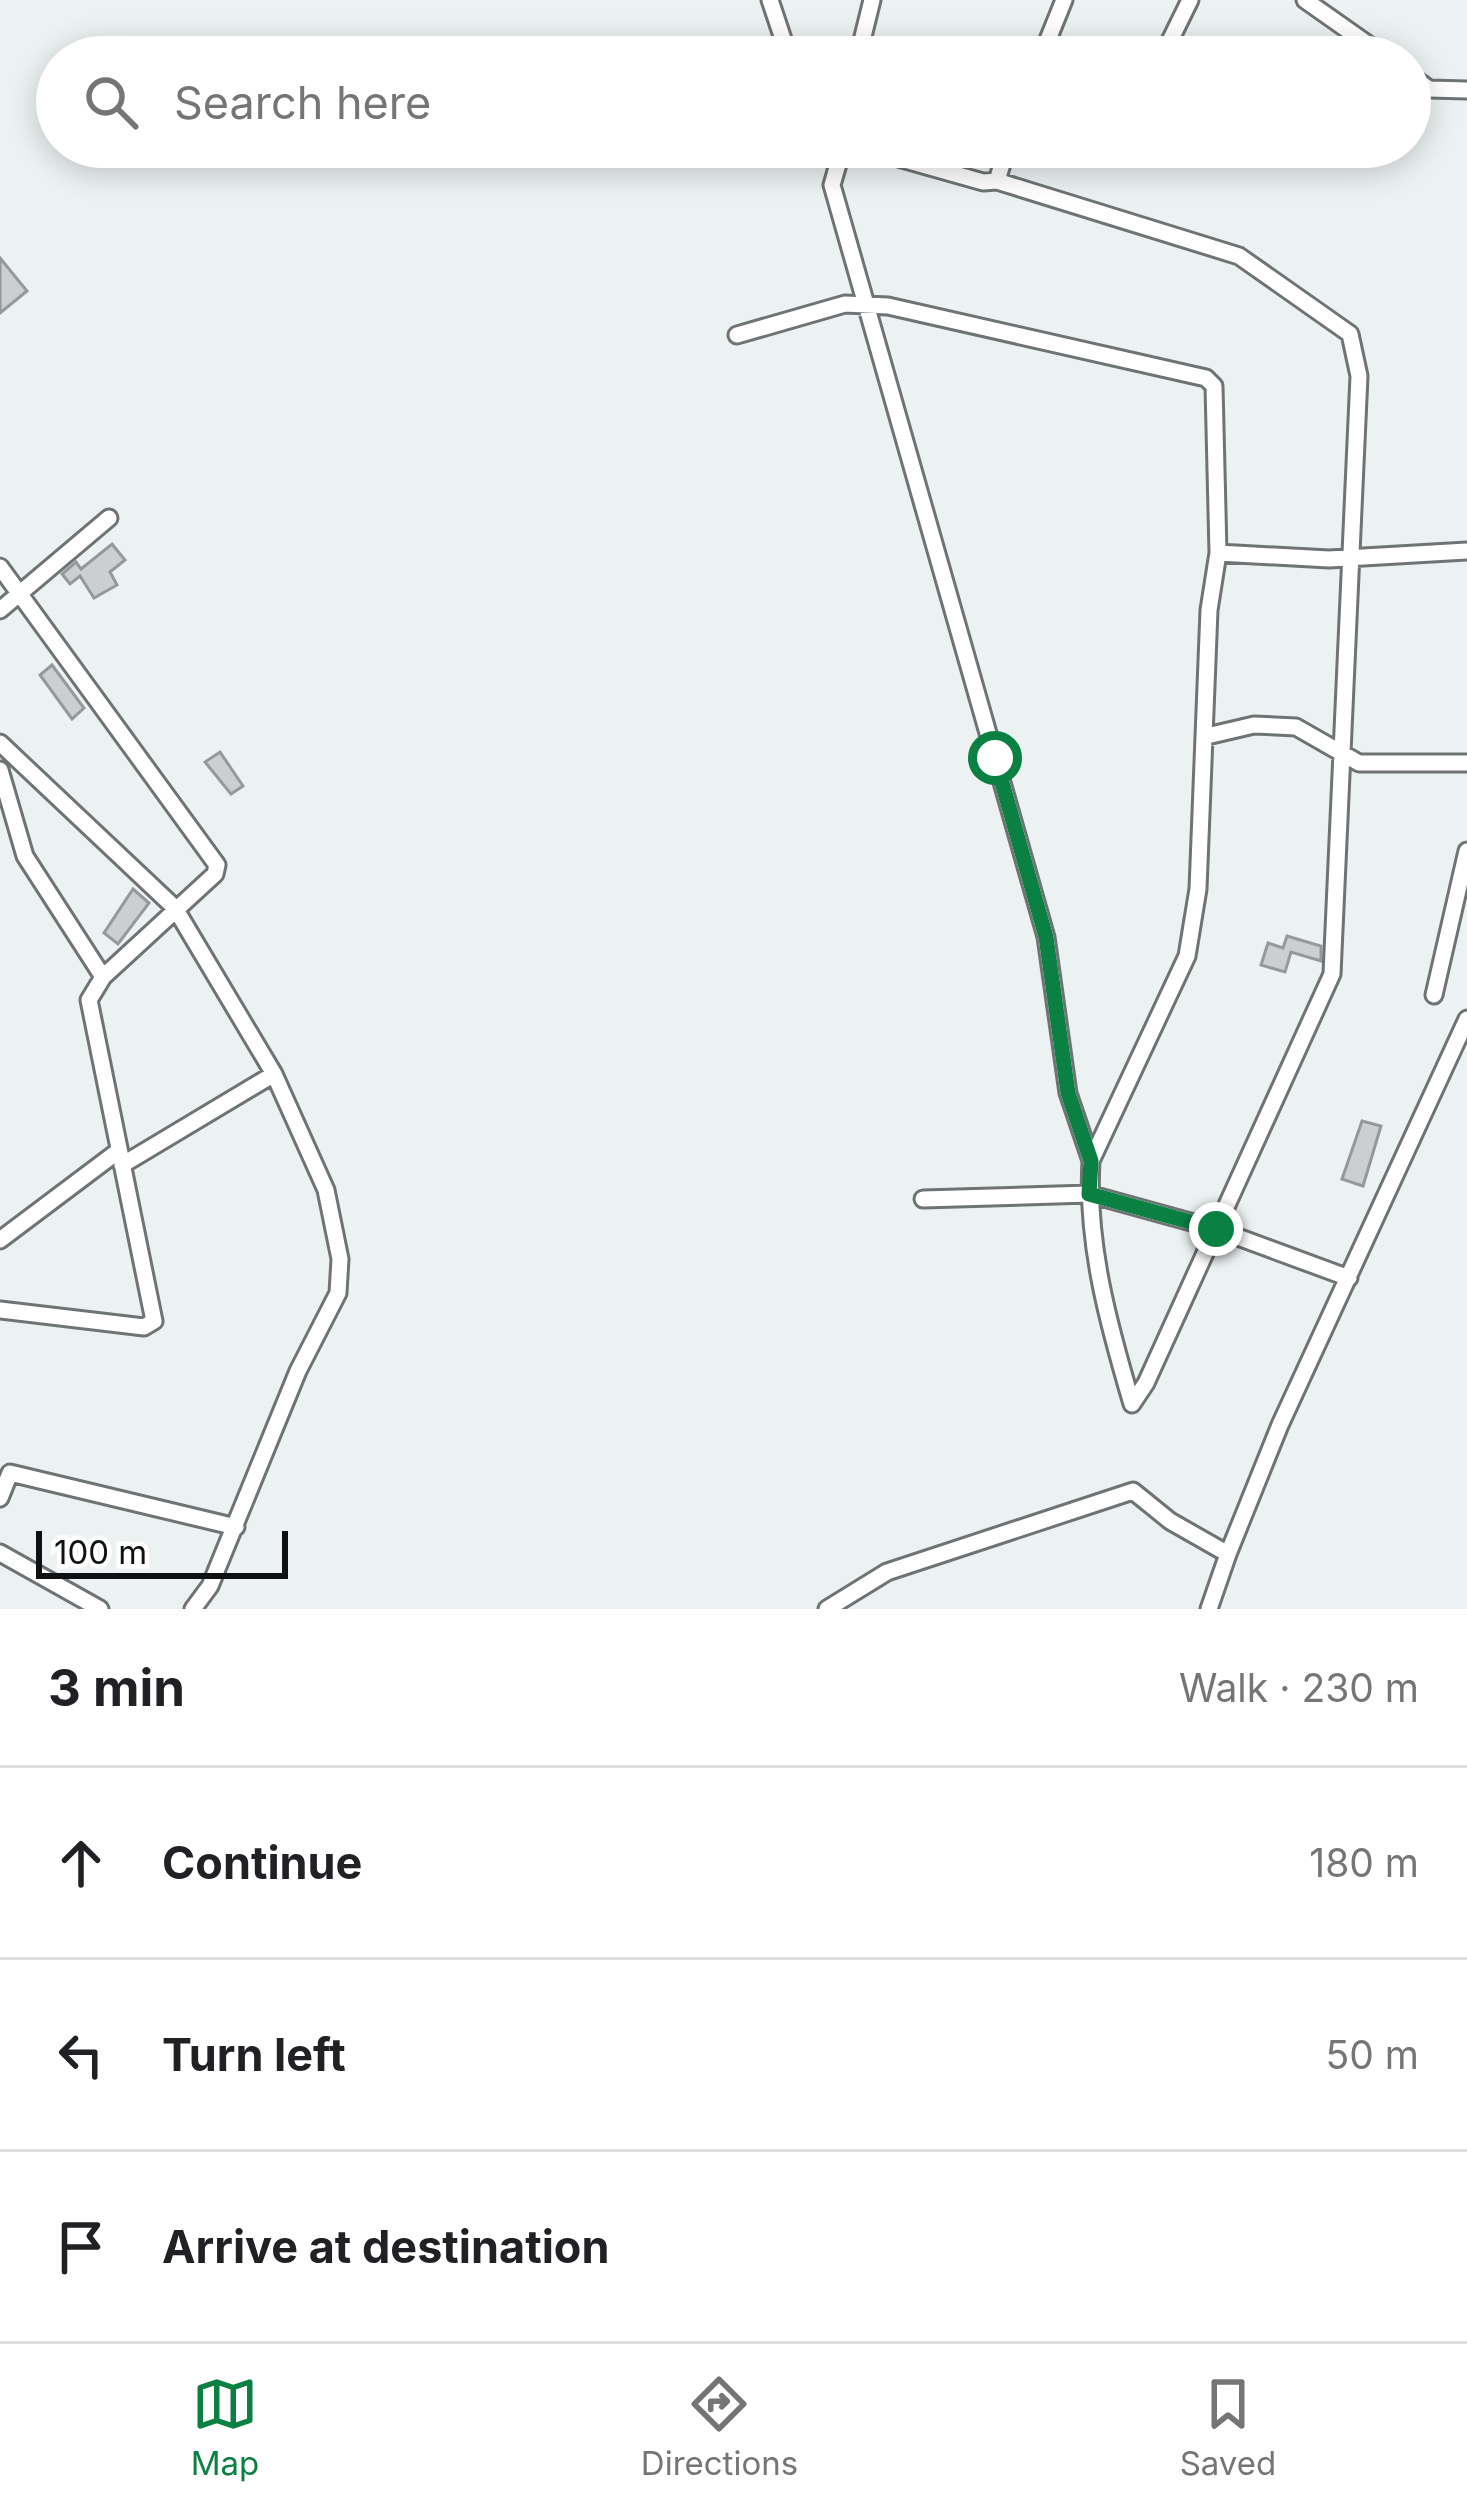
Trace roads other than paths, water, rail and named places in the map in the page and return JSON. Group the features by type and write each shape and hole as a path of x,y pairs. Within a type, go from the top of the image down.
{"street":[{"path":"770,0 782,36"},
{"path":"864,36 872,0"},
{"path":"1051,36 1064,0"},
{"path":"1172,36 1190,0"},
{"path":"1312,2 1358,36"},
{"path":"1431,89 1467,90"},
{"path":"834,168 832,184 1046,937 1068,1093 1091,1161"},
{"path":"737,334 845,304 888,306 1206,378 1214,386 1218,553 1209,610 1208,736 1198,889 1186,956 1091,1161 1089,1194 1106,1317 1132,1404 1332,974 1359,376 1350,334 1239,256 997,181 983,182 933,168"},
{"path":"997,181 1001,168"},
{"path":"0,610 109,518"},
{"path":"1218,553 1329,559 1351,554 1467,551"},
{"path":"0,567 212,855 215,874 92,989 89,1011 154,1321 144,1327 0,1310"},
{"path":"1208,736 1254,725 1296,727 1359,764 1467,763"},
{"path":"0,743 175,908 274,1074 326,1190 340,1259 338,1293 298,1371 210,1586 193,1609"},
{"path":"0,770 26,856 103,977"},
{"path":"1434,995 1467,851"},
{"path":"1209,1609 1228,1554 1348,1278 1467,1018"},
{"path":"0,1240 120,1159 274,1074"},
{"path":"923,1199 1089,1194 1216,1229 1348,1278"},
{"path":"0,1498 10,1473 236,1527"},
{"path":"827,1609 887,1571 1132,1491 1228,1554"},
{"path":"0,1552 100,1609"}]}
